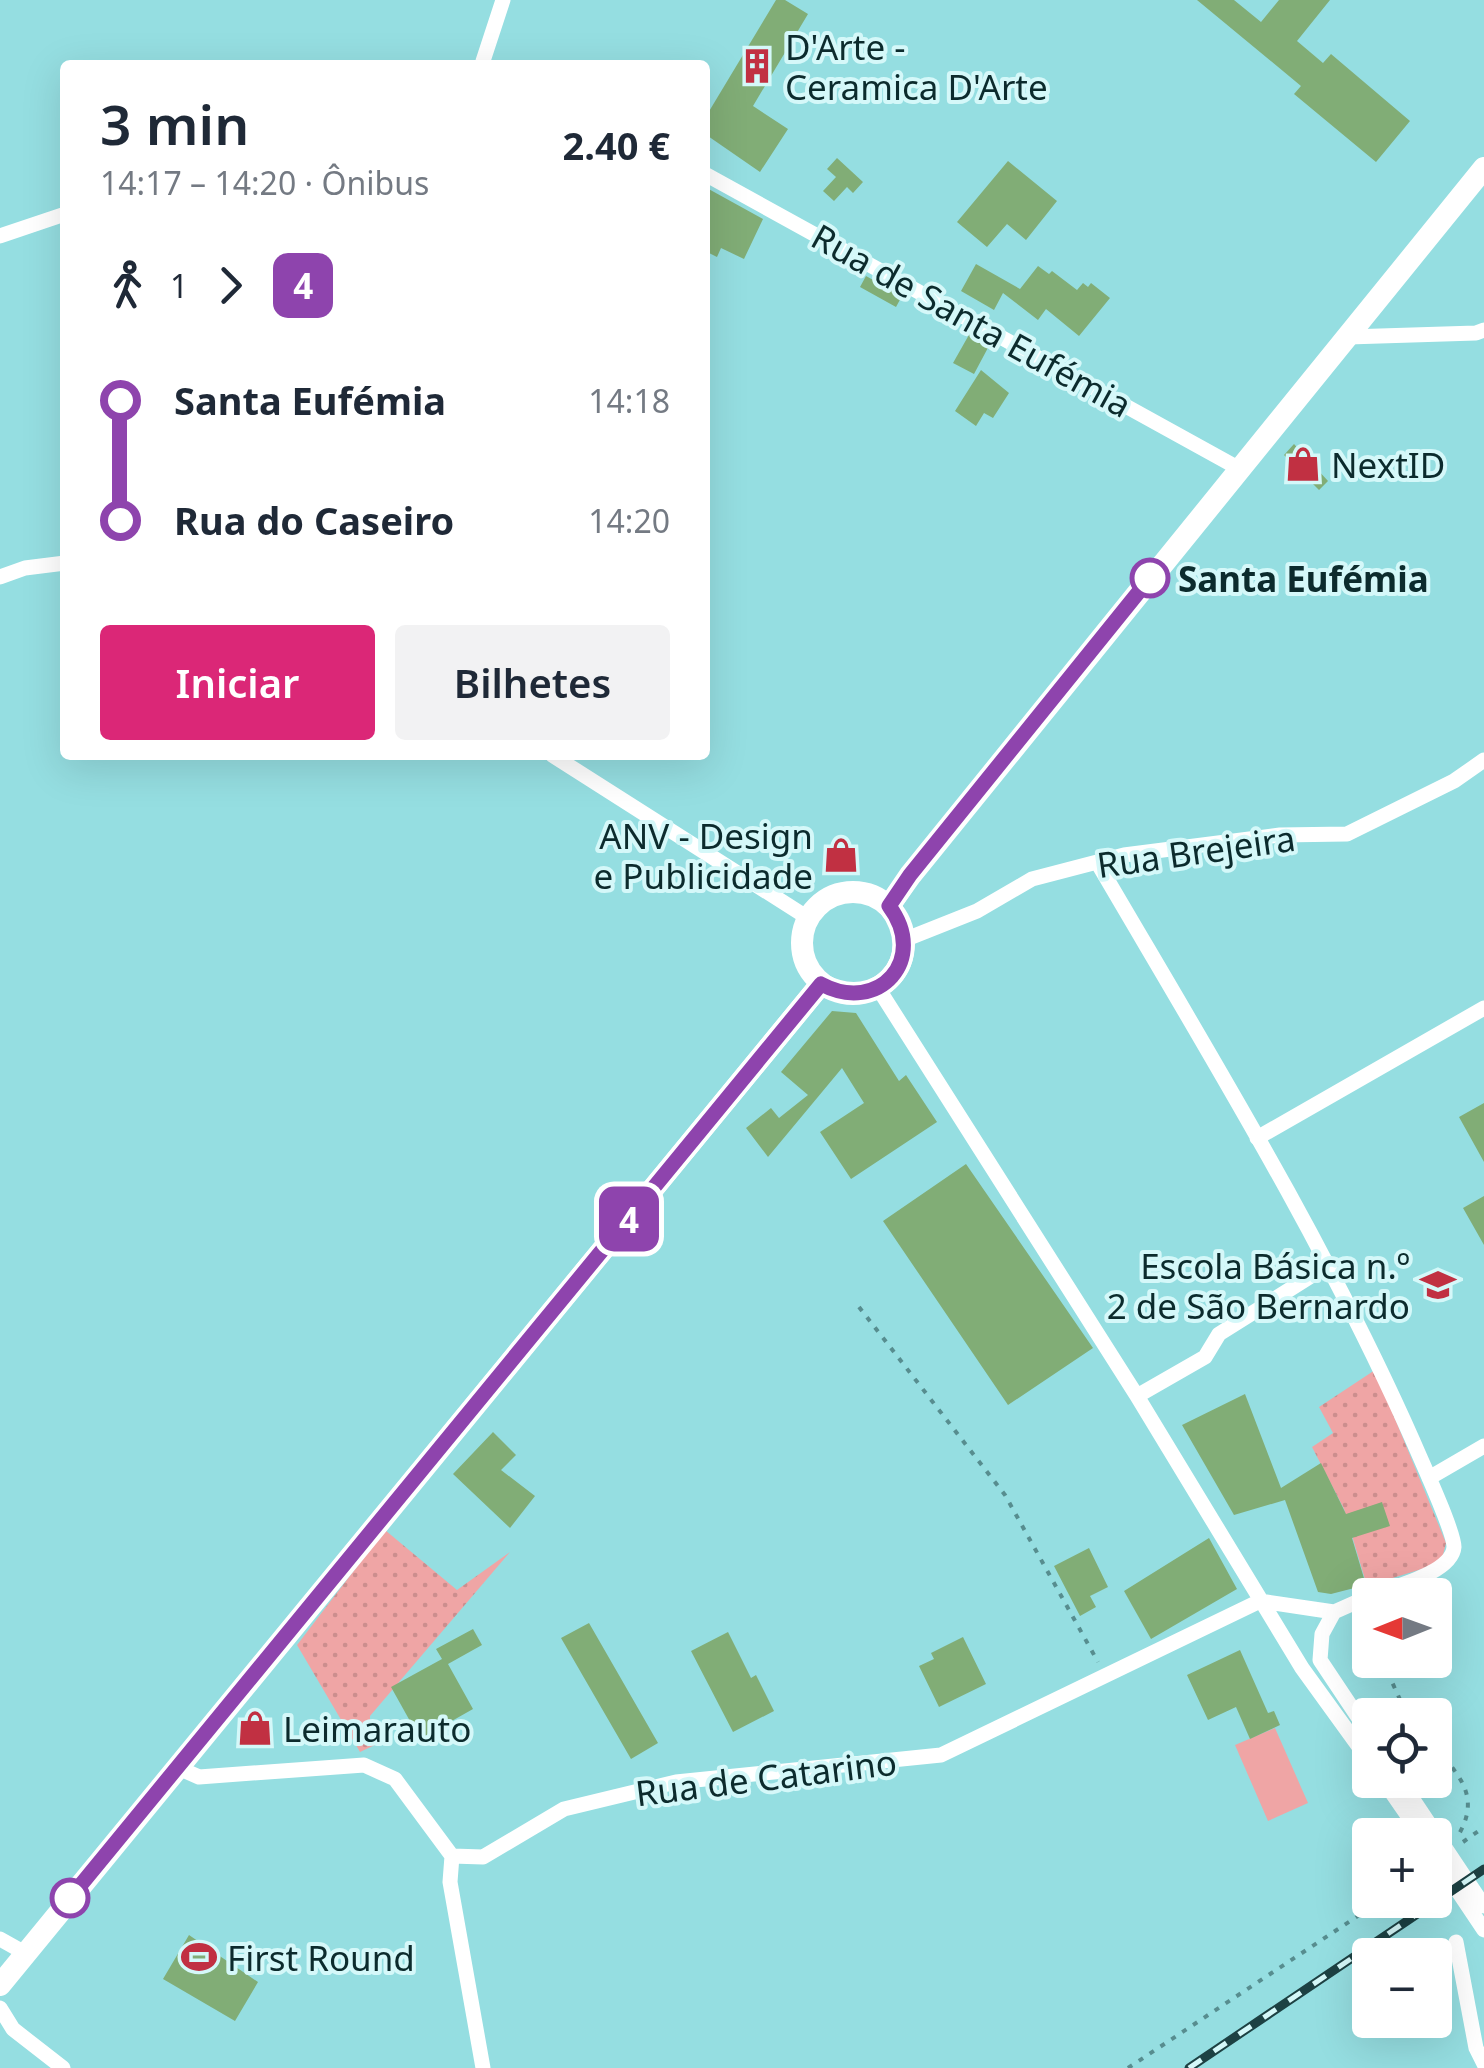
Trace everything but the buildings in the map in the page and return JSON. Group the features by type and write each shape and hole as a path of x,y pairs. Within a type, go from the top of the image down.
{"main road":[{"path":"889,906 1238,468 1484,168"},
{"path":"861,892 889,906 902,928 904,940 898,968 878,988 849,994 821,984 811,974 802,946 808,918 830,896 861,892"},
{"path":"0,1985 821,984"}],"street":[{"path":"484,60 502,0"},
{"name":"Rua de Santa Eufémia","path":"710,177 1238,468"},
{"path":"0,236 60,216"},
{"path":"1348,337 1484,330"},
{"path":"0,577 25,568 60,564"},
{"path":"560,760 808,918"},
{"name":"Rua Brejeira","path":"904,940 978,911 1032,880 1124,855 1280,835 1347,834 1454,782 1484,760"},
{"path":"1097,862 1257,1138 1374,1352 1454,1546 1449,1561 1417,1578"},
{"path":"878,988 1138,1396 1302,1668 1352,1737"},
{"path":"1257,1138 1484,1008"},
{"path":"1138,1396 1204,1356 1218,1334 1327,1266"},
{"path":"1429,1478 1484,1446"},
{"path":"1260,1600 1334,1612 1352,1604"},
{"name":"Rua de Catarino","path":"452,1856 483,1857 564,1809 676,1782 941,1755 1260,1600"},
{"path":"1334,1612 1322,1634 1320,1660 1352,1708"},
{"path":"176,1767 200,1777 364,1764 396,1780 452,1856 450,1882 483,2068"},
{"path":"1407,1798 1484,1906"},
{"path":"1452,1874 1484,1930"},
{"path":"0,1939 26,1954"},
{"path":"1456,1942 1476,2048 1484,2064"},
{"path":"0,2008 13,2029 63,2068"}],"path":[{"path":"859,1307 1005,1496 1106,1675"},
{"path":"1452,1765 1468,1793 1468,1820 1452,1841"},
{"path":"1459,1845 1484,1828"},
{"path":"1128,2068 1355,1918"}],"shaded area":[{"path":"1375,1370 1446,1543 1441,1563 1393,1578 1365,1578 1344,1509 1312,1447 1333,1433 1319,1407"},
{"path":"385,1530 457,1590 510,1552 370,1716 370,1736 377,1744 360,1752 297,1645"},
{"path":"1275,1728 1308,1803 1268,1821 1235,1745"}],"railway":[{"path":"1189,2068 1484,1869"}],"bus line":[{"name":"4","path":"70,1898 821,984 834,991 864,993 890,979 898,968 904,940 897,916 889,906 1150,578"}],"place":[{"name":"D'Arte - Ceramica D'Arte","path":"757,66"},
{"name":"NextID","path":"1303,464"},
{"name":"Santa Eufémia","path":"1150,578"},
{"name":"ANV - Design e Publicidade","path":"841,855"},
{"name":"Escola Básica n.º 2 de São Bernardo","path":"1438,1285"},
{"name":"Leimarauto","path":"255,1728"},
{"name":"First Round","path":"199,1957"}]}
